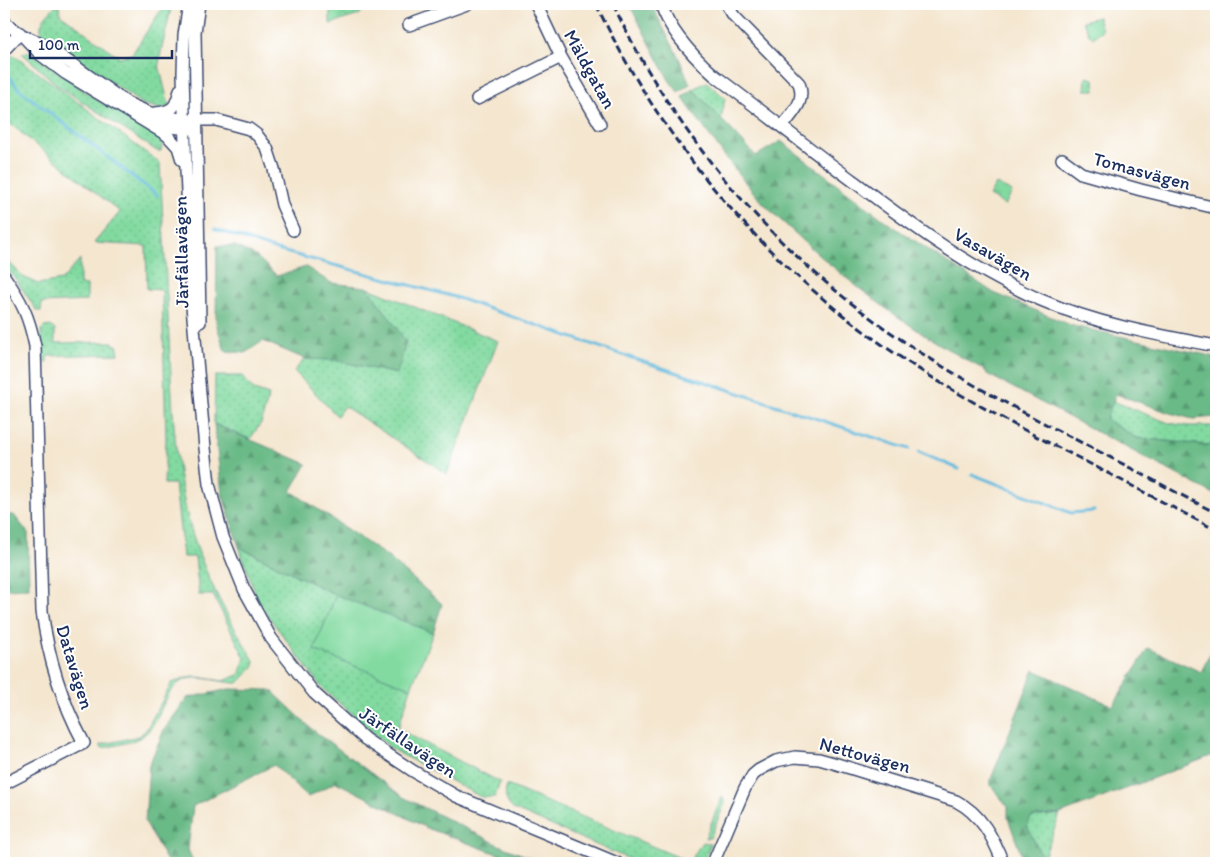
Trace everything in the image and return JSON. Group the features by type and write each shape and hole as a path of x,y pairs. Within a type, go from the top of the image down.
{"street":[{"name":"Järfällavägen","path":"189,4 184,36 183,74 190,125 200,306 199,373"},
{"name":"Järfällavägen","path":"199,4 195,32 186,179 192,306 209,484 223,536 244,589 271,638 314,693 365,738 413,771 456,796 617,863"},
{"path":"409,25 467,4"},
{"name":"Mäldgatan","path":"536,4 562,57 600,124"},
{"name":"Vasavägen","path":"661,4 664,12 692,54 714,75 906,222 996,280 1042,301 1098,321 1216,346"},
{"path":"726,4 734,16 799,83 802,93 800,102 782,127"},
{"path":"4,22 21,34 41,55 65,73 122,109 145,116 169,127 216,120 249,129 257,135 267,148 282,204 294,230"},
{"path":"4,50 21,34"},
{"path":"477,98 562,57"},
{"path":"145,116 170,110 175,106 178,101 183,74"},
{"name":"Järfällavägen","path":"145,116 178,147 186,179"},
{"name":"Tomasvägen","path":"1062,159 1081,173 1216,208"},
{"name":"Datavägen","path":"4,276 19,297 29,321 35,346 42,611 45,630 56,675 67,706 84,743 4,784"},
{"name":"Nettovägen","path":"713,863 741,796 753,775 766,765 795,756 820,759 956,801 972,811 987,828 1003,863"}],"green space":[{"path":"59,4 60,14 119,57 132,54 161,10 162,4 172,4 159,65 169,106 161,109 142,104 42,34 42,22"},
{"path":"330,4 368,4 359,15 330,24"},
{"path":"629,4 651,4 679,58 690,84 678,92 669,80"},
{"path":"1098,17 1102,30 1093,38 1083,21"},
{"path":"27,52 35,55 97,100 146,126 163,139 161,151 157,151 57,85 22,53"},
{"path":"14,55 160,163 172,400 181,486 191,529 203,564 227,614 255,662 254,666 238,683 198,678 183,680 170,693 156,720 145,734 130,742 102,748 100,745 139,736 146,730 172,683 192,676 223,681 239,675 245,658 213,595 199,595 195,557 183,557 175,484 164,484 166,440 162,290 147,289 146,246 94,243 120,212 4,119 4,63"},
{"path":"1086,77 1094,79 1095,90 1085,90"},
{"path":"707,82 725,98 721,120 693,89"},
{"path":"693,89 756,156 781,141 888,223 994,293 1073,326 1216,357 1216,417 1193,419 1116,394 1106,419 1136,438 1216,446 1216,495 987,374 985,370 934,341 863,291 818,254 764,204 750,188 682,97"},
{"path":"996,184 1012,192 1005,205 989,196"},
{"path":"217,246 235,246 257,257 277,276 306,267 331,283 366,287 406,342 397,374 334,360 305,359 263,341 245,353 225,351 216,323"},
{"path":"4,257 23,277 38,284 62,280 80,259 80,285 87,285 87,301 42,303 41,311 37,311 4,265"},
{"path":"366,287 498,341 447,474 344,406 337,416 294,371 305,359 334,360 397,374 388,315"},
{"path":"51,326 55,330 55,343 113,342 113,345 117,345 119,354 47,356 47,363 43,362 41,330 44,327"},
{"path":"215,376 242,376 254,390 269,395 261,423 250,439 214,424"},
{"path":"1113,401 1169,423 1188,426 1216,426 1216,446 1136,438 1105,419"},
{"path":"214,424 307,464 291,491 388,557 442,604 433,633 336,595 239,547 222,493"},
{"path":"4,515 14,515 28,533 29,588 4,589"},
{"path":"239,547 336,595 314,650 411,688 398,729 500,782 495,797 481,797 393,750 322,688 259,604"},
{"path":"336,595 433,633 411,688 314,650"},
{"path":"1216,642 1216,754 1060,814 1031,817 1027,826 1043,860 1042,863 1024,863 1008,818 1008,807 991,786 991,779 1034,670 1113,706 1148,648 1201,672"},
{"path":"229,689 271,690 313,730 403,797 503,847 544,863 518,863 427,828 336,782 308,797 274,765 193,806 188,850 194,863 168,863 145,822 149,765 164,730 187,698"},
{"path":"507,785 685,860 683,863 638,863 513,809 506,798"},
{"path":"722,797 725,802 724,805 710,838 705,838"},
{"path":"1060,814 1043,860 1027,826 1031,817"},
{"path":"704,842 711,844 703,863 689,863 701,844"}],"waterway":[{"path":"9,76 20,90 157,195"},
{"path":"215,229 277,250 455,297 620,354 909,449"},
{"path":"919,452 959,469"},
{"path":"972,474 1071,513 1094,511"}],"railway":[{"path":"596,4 622,55 651,103 719,195 757,237 798,277 841,314 887,348 957,393 1216,530"},
{"path":"613,4 661,92 720,174 753,212 825,282 891,333 947,369 1034,418 1216,513"}]}
